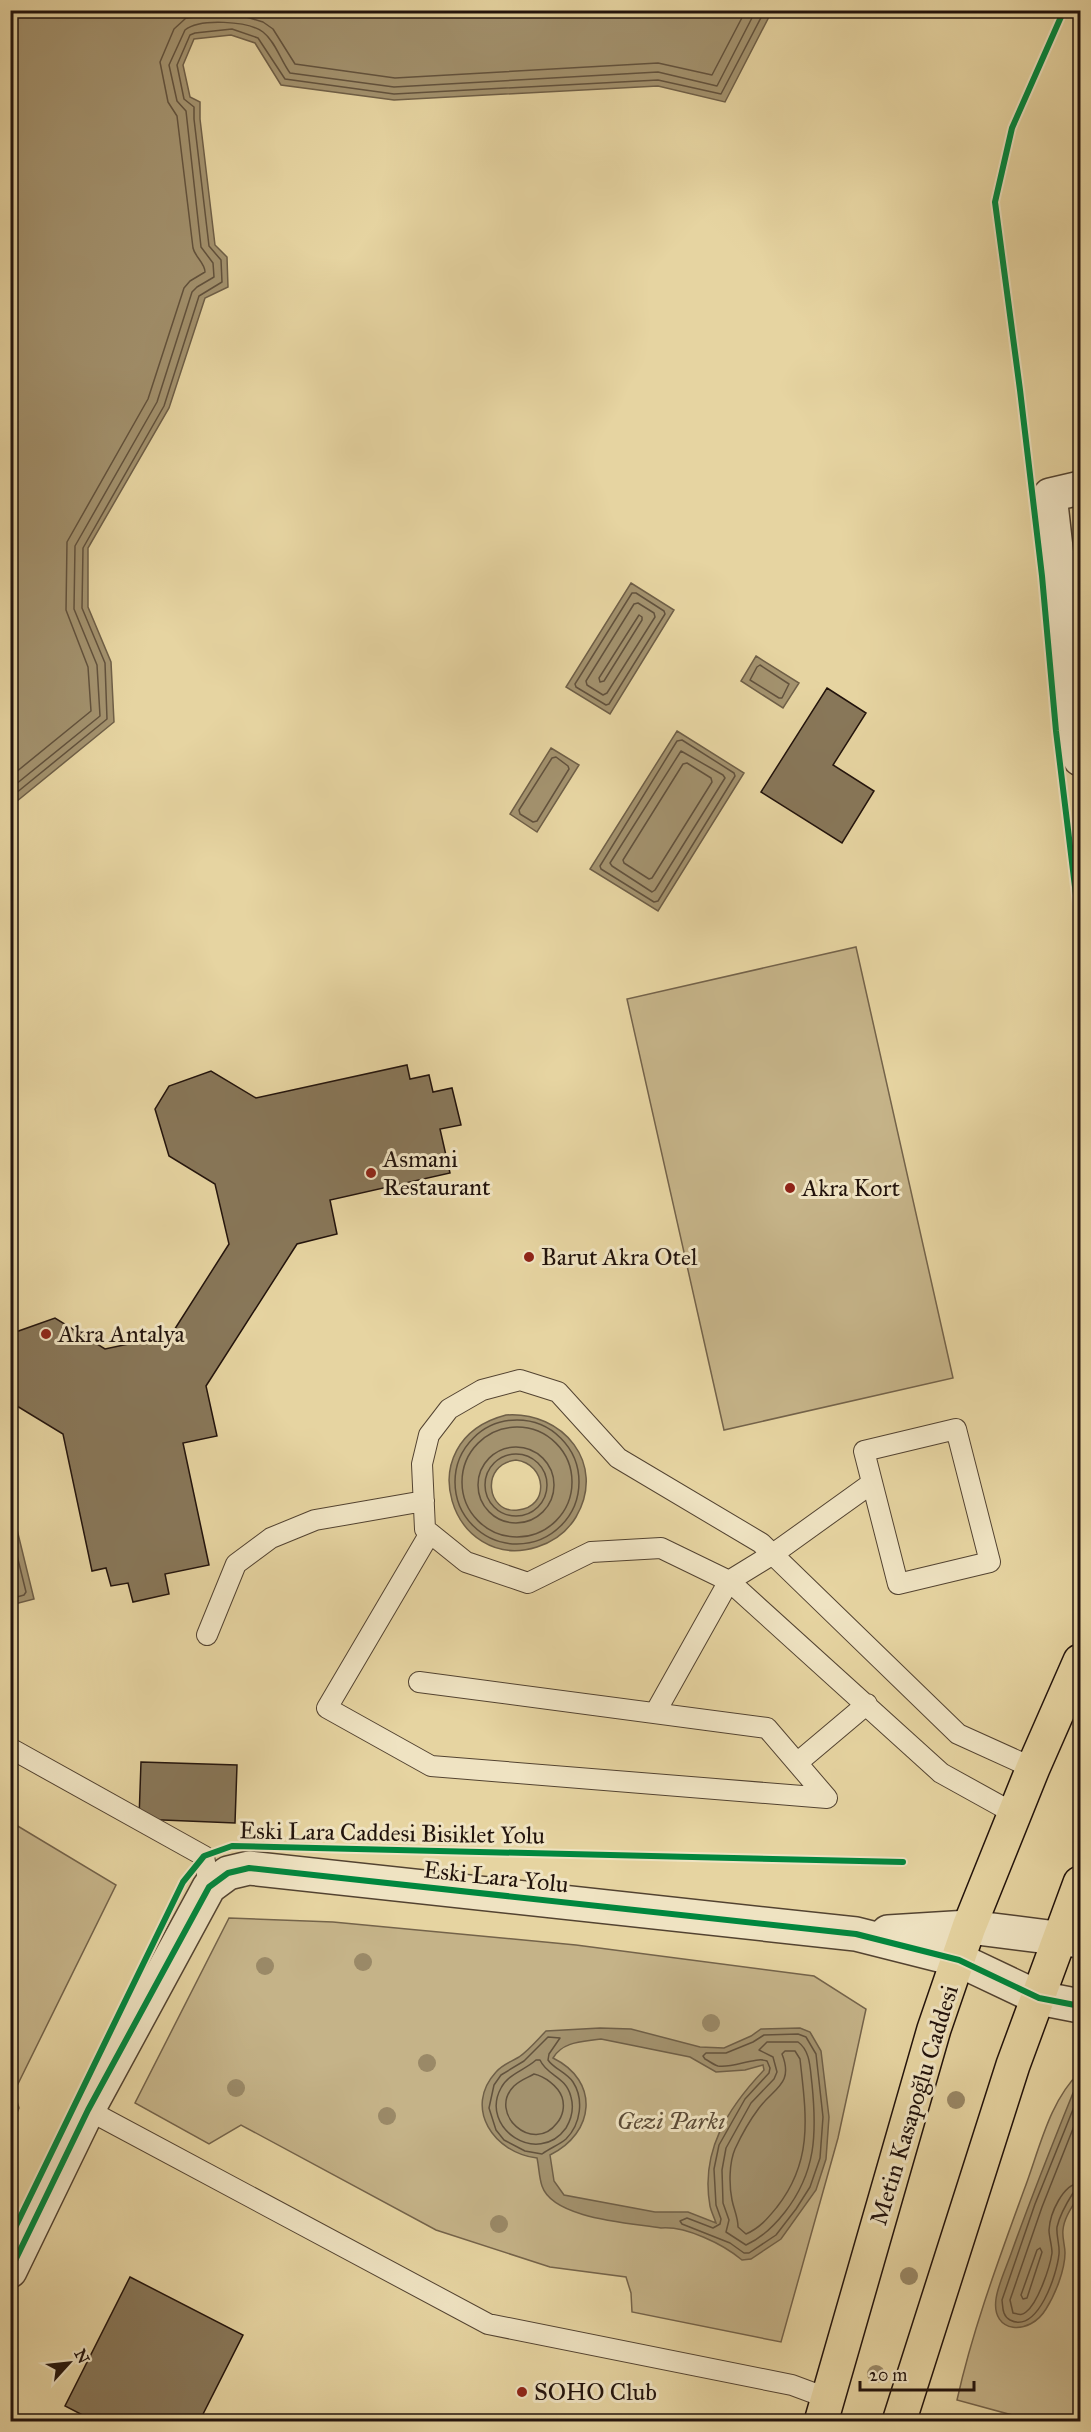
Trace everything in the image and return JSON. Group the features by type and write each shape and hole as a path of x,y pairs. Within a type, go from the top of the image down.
{"main road":[{"name":"Metin Kasapoğlu Caddesi","path":"824,2410 934,2029 969,1927 1033,1768 1080,1661"},
{"path":"902,2421 1013,2065 1039,1998 1071,1940 1080,1883"}],"street":[{"path":"1080,488 1050,495 1080,759"},
{"name":"Eski Lara Yolu","path":"10,2271 88,2110 209,1887 228,1873 249,1868 856,1934"},
{"path":"856,1934 969,1927 1071,1940"},
{"path":"856,1934 959,1960 1039,1998 1080,2006"}],"lane":[{"path":"1015,1814 941,1773 729,1581 661,1548 591,1552 528,1583 466,1562 425,1529 422,1464 429,1435 449,1409 482,1390 520,1380 558,1392 618,1458 761,1543 958,1734 1033,1768"},
{"path":"956,1429 990,1562 898,1584 872,1483 864,1452 956,1429"},
{"path":"655,1713 729,1581 773,1554 872,1483"},
{"path":"207,1635 236,1564 271,1538 315,1520 424,1501"},
{"path":"419,1682 767,1728 827,1798 431,1766 327,1708 430,1533"},
{"path":"797,1763 867,1704"},
{"path":"10,1748 204,1856 209,1887"},
{"path":"88,2110 488,2324 792,2385 824,2410"}],"green space":[{"name":"Akra Kort","path":"856,947 953,1378 724,1430 627,999"},
{"path":"11,1822 116,1885 14,2092 19,2108 11,2128"},
{"name":"Gezi Parkı","path":"229,1918 333,1922 576,1945 814,1976 866,2009 838,2138 781,2342 632,2312 631,2293 626,2277 550,2267 436,2230 241,2125 209,2144 135,2103"},
{"path":"1080,2072 1080,2421 1034,2421 957,2400 987,2294 1046,2127 1060,2097"}],"water":[{"path":"11,10 772,11 725,102 658,86 394,100 281,85 255,43 231,35 194,39 183,65 190,97 200,102 215,245 227,257 228,287 205,298 169,408 88,548 88,607 111,662 114,722 11,806"},
{"path":"631,583 674,610 610,714 566,687"},
{"path":"756,656 799,683 783,708 741,681"},
{"path":"677,731 744,773 658,911 590,869"},
{"path":"551,748 579,765 537,832 510,814"},
{"path":"506,1415 527,1416 545,1422 561,1432 574,1445 583,1460 586,1478 584,1497 576,1517 559,1536 537,1547 507,1550 482,1541 463,1524 452,1501 449,1475 457,1450 475,1429","holes":["516,1460 526,1463 539,1477 540,1494 536,1501 528,1507 518,1510 507,1509 494,1497 491,1488 492,1479 504,1463"]},
{"path":"10,1501 34,1599 11,1605 10,1605"},
{"path":"800,2028 810,2032 821,2051 829,2117 826,2159 816,2190 781,2239 751,2259 742,2260 715,2242 693,2233 594,2218 561,2206 549,2197 542,2186 537,2158 508,2148 496,2138 483,2114 482,2100 496,2072 523,2054 546,2031 631,2029 700,2047 724,2048 761,2029","holes":["601,2039 690,2057 716,2072 745,2070 763,2065 764,2070 728,2115 713,2149 708,2186 710,2206 716,2223 688,2212 655,2212 564,2195 554,2181 550,2155 576,2134 583,2121 586,2107 585,2093 579,2080 568,2068 553,2058 557,2052 574,2043"]},
{"path":"1080,2083 1080,2195 1064,2226 1065,2260 1061,2274 1056,2290 1039,2318 1022,2327 1005,2325 999,2319 996,2311 999,2287 1057,2132 1073,2093"}],"building":[{"path":"827,688 866,713 833,765 874,791 842,843 761,792"},
{"name":"Akra Antalya","path":"407,1065 410,1079 429,1075 433,1092 452,1088 461,1125 440,1129 450,1173 330,1200 337,1234 297,1244 206,1386 217,1436 183,1443 209,1565 165,1574 169,1594 133,1602 128,1583 111,1586 106,1568 92,1571 63,1434 12,1403 10,1337 13,1333 55,1318 105,1349 171,1335 229,1244 215,1184 169,1156 155,1109 169,1086 211,1071 256,1098"},
{"path":"141,1762 237,1765 235,1823 139,1819"},
{"path":"130,2277 243,2335 199,2422 96,2422 65,2406"}],"cycle path":[{"path":"1064,10 1012,128 995,202 1042,576 1056,731 1080,928"},
{"name":"Eski Lara Caddesi Bisiklet Yolu","path":"10,2238 183,1882 204,1856 232,1846 903,1862"},
{"path":"10,2271 88,2110 209,1887 228,1873 249,1868 856,1934 959,1960 1039,1998 1080,2006"}],"place":[{"name":"Asmani Restaurant","path":"371,1173"},
{"name":"Akra Kort","path":"790,1188"},
{"name":"Barut Akra Otel","path":"529,1257"},
{"name":"Akra Antalya","path":"46,1334"},
{"name":"SOHO Club","path":"522,2392"}]}
